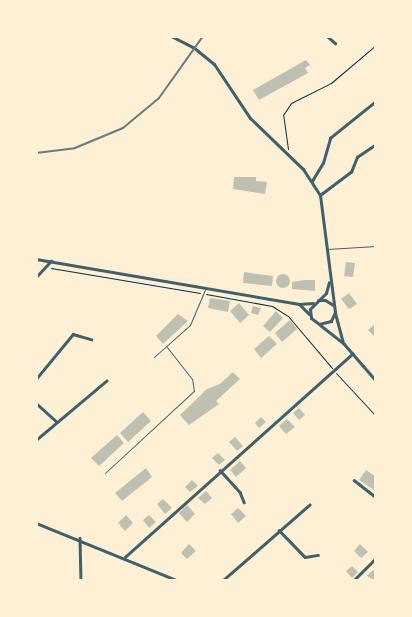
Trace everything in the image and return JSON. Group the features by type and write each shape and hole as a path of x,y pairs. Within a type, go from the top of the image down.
{"street":[{"path":"171,36 206,55 250,118 312,181 320,195 329,282 333,306 344,344"},
{"path":"327,36 335,43"},
{"path":"312,181 323,163 330,138 376,101"},
{"path":"320,195 351,172 357,157 376,144"},
{"path":"36,259 299,304 325,300 333,306"},
{"path":"36,277 51,261"},
{"path":"310,315 314,302 326,292 329,282"},
{"path":"299,304 319,324 344,344 376,382"},
{"path":"319,324 331,321 335,312"},
{"path":"36,379 70,336 76,334 91,339"},
{"path":"125,557 220,470 352,354"},
{"path":"36,440 106,381"},
{"path":"36,403 57,422"},
{"path":"220,470 240,492 244,502"},
{"path":"354,480 376,497"},
{"path":"222,581 309,504"},
{"path":"36,522 80,538 179,581"},
{"path":"280,530 305,557 318,555"},
{"path":"80,538 82,581"},
{"path":"353,581 376,558"}],"lane":[{"path":"326,249 376,246"},
{"path":"154,357 190,326 206,287"},
{"path":"105,474 194,391 192,378 167,347"}],"path":[{"path":"290,157 282,115 291,103 331,83 376,45"},
{"path":"45,268 204,293 272,306 288,316 376,416"}],"building":[{"path":"306,60 310,65 305,68 308,73 259,100 253,90"},
{"path":"234,177 256,177 256,181 267,182 265,194 233,189"},
{"path":"346,262 355,263 353,277 344,276"},
{"path":"244,272 273,276 272,286 243,283"},
{"path":"280,274 286,274 290,281 286,288 280,288 276,284 276,278"},
{"path":"315,280 315,291 292,289 292,282"},
{"path":"349,293 357,304 349,309 341,299"},
{"path":"210,298 230,301 228,312 208,308"},
{"path":"239,303 249,315 240,323 230,311"},
{"path":"253,306 261,308 258,315 251,313"},
{"path":"276,311 283,318 270,332 263,326"},
{"path":"178,314 188,321 163,344 156,336"},
{"path":"290,320 297,329 282,342 275,333"},
{"path":"376,323 376,338 368,330"},
{"path":"269,336 277,344 261,358 254,349"},
{"path":"233,372 240,379 216,401 219,404 189,425 180,415 207,389 220,384"},
{"path":"299,408 305,415 299,420 293,413"},
{"path":"143,412 151,421 128,442 120,433"},
{"path":"261,417 266,422 259,428 255,423"},
{"path":"287,419 295,427 286,434 279,426"},
{"path":"117,435 124,443 99,466 91,458"},
{"path":"235,437 243,446 237,451 229,442"},
{"path":"218,453 225,460 219,465 212,458"},
{"path":"240,461 246,468 236,477 230,470"},
{"path":"146,468 152,477 122,501 115,493"},
{"path":"366,470 376,477 374,490 359,480"},
{"path":"192,480 198,486 190,492 185,487"},
{"path":"206,491 212,498 205,504 198,498"},
{"path":"163,499 172,508 165,514 157,504"},
{"path":"187,505 195,514 187,522 179,513"},
{"path":"238,508 246,516 238,523 231,514"},
{"path":"126,515 133,523 125,531 118,523"},
{"path":"149,515 156,522 149,528 143,520"},
{"path":"189,544 196,551 187,559 181,553"},
{"path":"360,544 368,552 361,558 354,551"},
{"path":"352,566 358,572 352,578 346,571"},
{"path":"373,570 376,573 376,581 367,576"}],"railway":[{"path":"36,153 75,148 123,128 159,98 203,36"}]}
